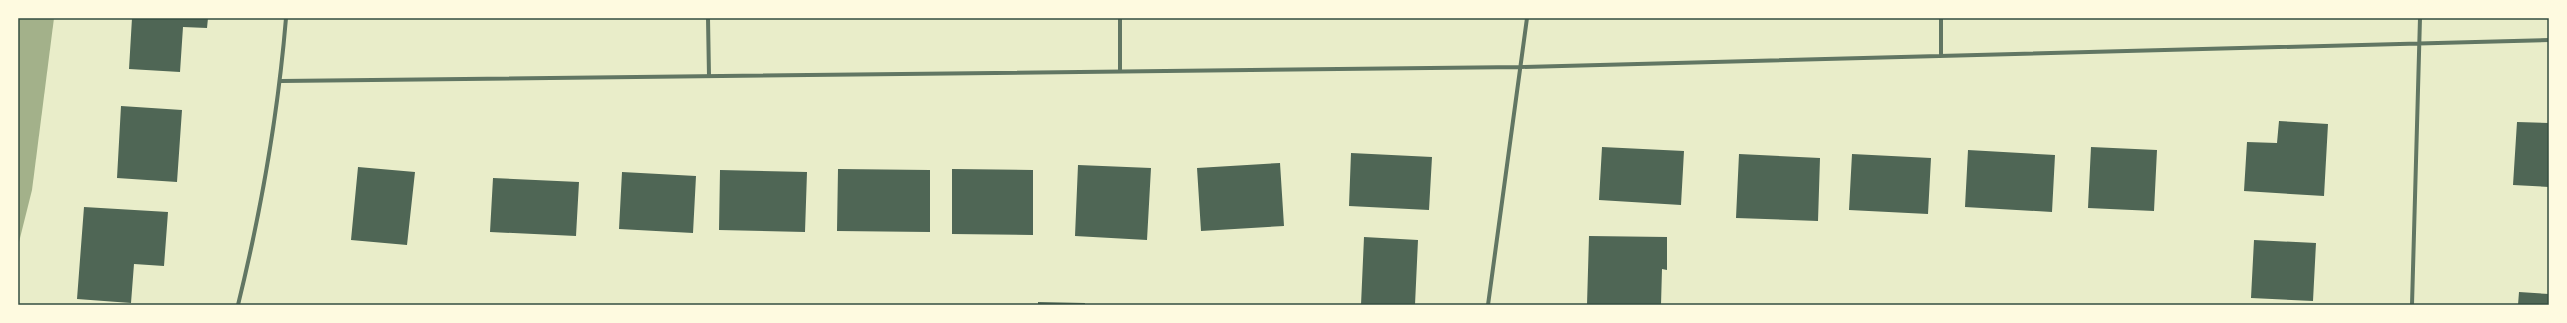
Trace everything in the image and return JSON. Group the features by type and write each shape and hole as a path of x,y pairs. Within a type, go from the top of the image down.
{"street":[{"path":"238,305 249,259 281,81 286,18"},
{"path":"708,18 709,76"},
{"path":"1120,18 1120,71"},
{"path":"1488,305 1527,18"},
{"path":"1941,18 1942,56"},
{"path":"2412,305 2418,43 2420,18"},
{"path":"281,81 1521,66 2549,40"}],"shaded area":[{"path":"18,18 54,18 32,190 18,246"}],"building":[{"path":"132,18 208,18 207,28 183,27 180,72 129,69"},
{"path":"121,106 182,110 177,182 117,178"},
{"path":"2279,121 2328,124 2324,196 2244,191 2247,142 2277,143"},
{"path":"2517,122 2549,123 2549,187 2513,185"},
{"path":"1602,147 1684,151 1681,205 1599,200"},
{"path":"2091,147 2157,150 2154,211 2088,208"},
{"path":"1968,150 2055,155 2052,212 1965,207"},
{"path":"1351,153 1432,157 1429,210 1349,206"},
{"path":"1739,154 1820,158 1818,221 1736,218"},
{"path":"1852,154 1931,158 1928,214 1849,210"},
{"path":"1280,163 1284,226 1201,231 1197,168"},
{"path":"1078,165 1151,168 1147,240 1075,236"},
{"path":"358,167 415,172 407,245 351,240"},
{"path":"838,169 930,170 930,232 837,231"},
{"path":"952,169 1033,170 1033,235 952,234"},
{"path":"720,170 807,172 805,232 719,230"},
{"path":"622,172 696,176 693,233 619,229"},
{"path":"493,178 579,182 576,236 490,232"},
{"path":"84,207 168,212 164,266 134,264 131,303 77,299"},
{"path":"1589,236 1667,237 1667,270 1662,269 1661,305 1587,305"},
{"path":"1364,237 1418,240 1415,305 1361,305"},
{"path":"2254,240 2316,243 2313,301 2251,298"},
{"path":"2519,292 2549,294 2549,305 2518,305"},
{"path":"1038,302 1085,303 1085,305 1038,305"}]}
